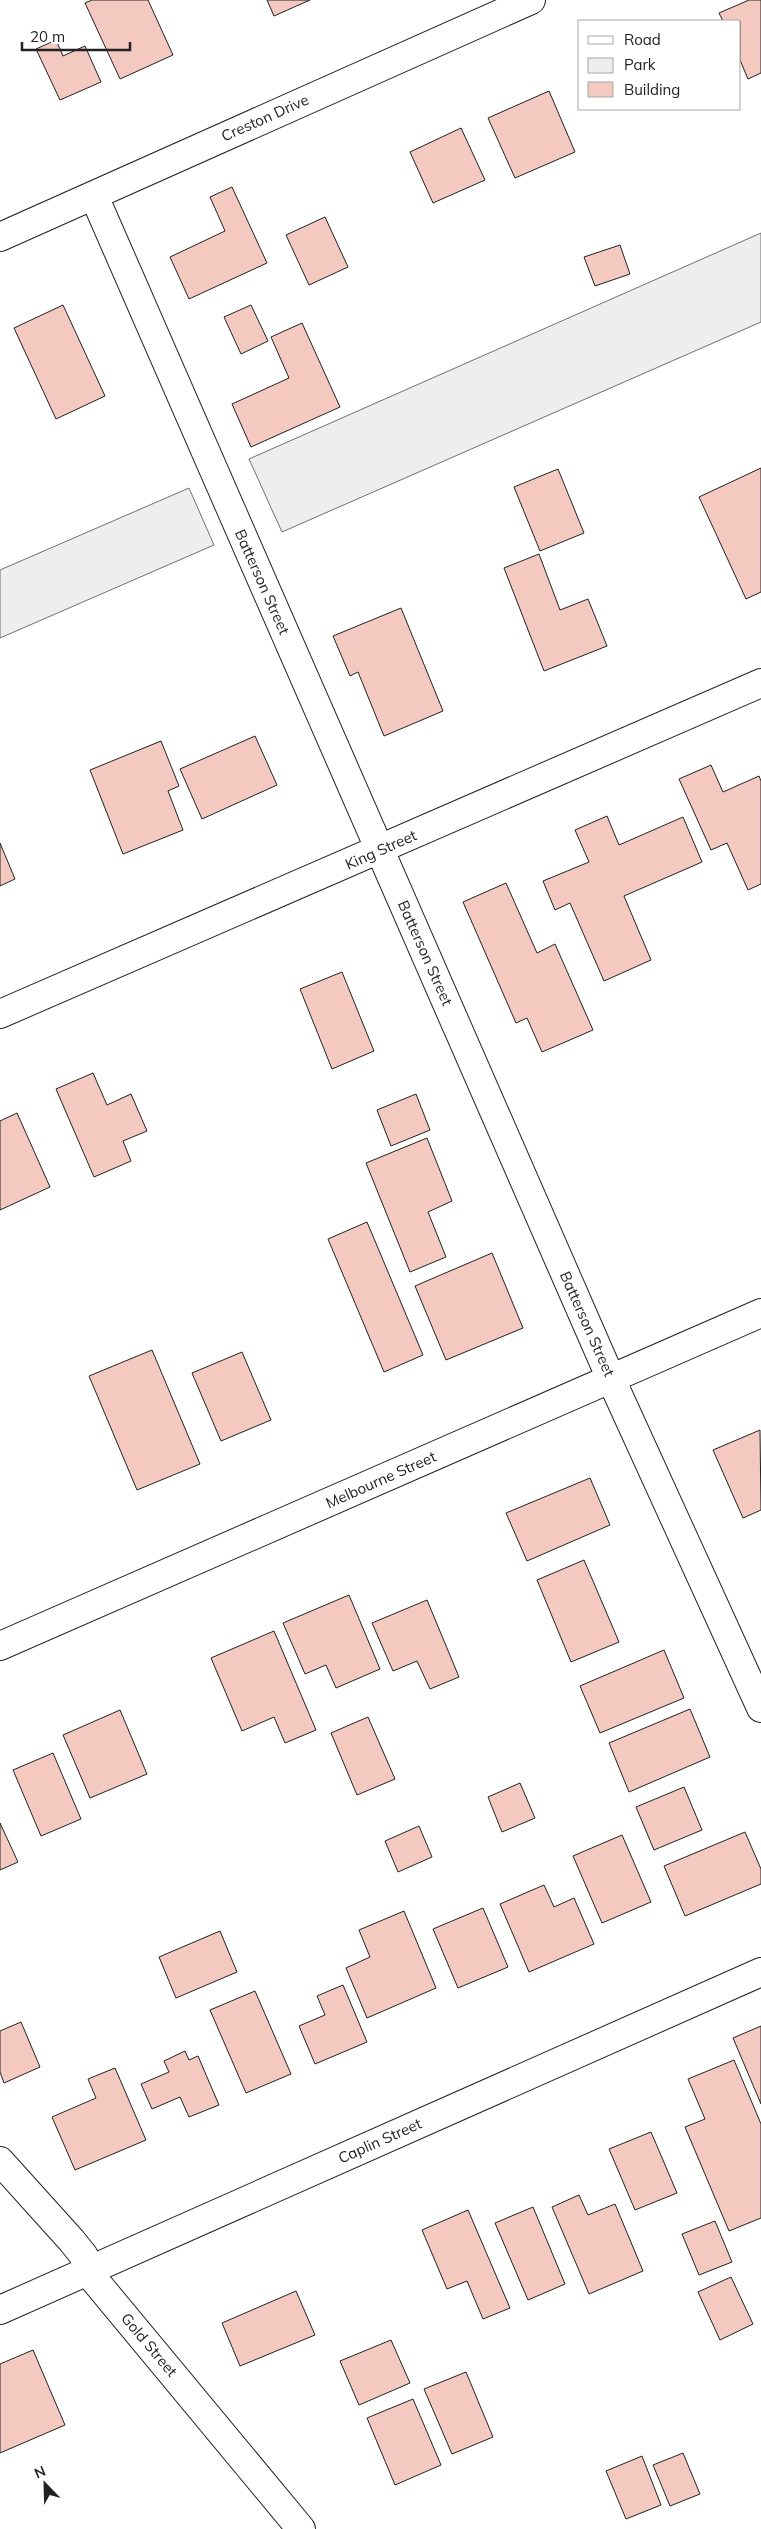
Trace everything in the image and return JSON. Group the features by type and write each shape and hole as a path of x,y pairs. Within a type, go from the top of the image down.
{"street":[{"name":"Creston Drive","path":"0,237 94,196 146,170 531,0"},
{"name":"Batterson Street","path":"94,196 611,1379 761,1708"},
{"name":"King Street","path":"0,1014 761,683"},
{"name":"Melbourne Street","path":"0,1646 761,1313"},
{"name":"Caplin Street","path":"0,2310 761,1972"},
{"name":"Gold Street","path":"0,2161 72,2241 84,2256 87,2271 301,2529"}],"green space":[{"path":"761,233 761,322 282,532 249,459"},
{"path":"189,488 214,545 0,638 0,570"}],"building":[{"path":"92,0 148,0 173,55 120,79 85,3"},
{"path":"267,0 310,0 274,16"},
{"path":"749,0 761,0 761,73 748,79 741,62 741,20 722,20 719,13"},
{"path":"56,40 63,56 85,46 101,82 60,100 36,49"},
{"path":"549,91 575,152 515,178 488,118"},
{"path":"461,128 485,180 433,203 410,152"},
{"path":"232,187 267,263 189,299 170,257 225,231 210,197"},
{"path":"325,217 348,267 309,285 286,235"},
{"path":"620,245 630,274 595,286 584,257"},
{"path":"63,305 105,396 56,419 14,328"},
{"path":"251,305 268,341 241,354 224,317"},
{"path":"302,323 340,407 251,447 232,404 289,378 271,337"},
{"path":"761,468 761,592 746,599 699,497"},
{"path":"558,469 584,533 540,551 514,487"},
{"path":"539,554 560,610 588,599 607,646 544,671 504,568"},
{"path":"401,608 443,711 384,736 358,672 350,676 333,636"},
{"path":"255,736 277,785 202,819 180,769"},
{"path":"161,741 179,786 168,791 183,830 123,854 90,770"},
{"path":"711,765 723,792 759,776 761,781 761,884 748,890 727,843 711,850 679,779"},
{"path":"607,816 619,845 683,817 702,862 624,896 651,960 604,981 570,903 555,910 543,881 589,862 575,830"},
{"path":"0,843 15,879 0,886"},
{"path":"506,883 537,953 555,944 593,1030 542,1052 527,1018 516,1023 463,902"},
{"path":"342,972 374,1051 332,1069 300,989"},
{"path":"93,1073 107,1105 131,1094 147,1131 123,1141 131,1161 94,1177 56,1089"},
{"path":"416,1094 430,1130 391,1146 377,1110"},
{"path":"17,1113 50,1187 0,1210 0,1121"},
{"path":"427,1138 452,1201 428,1212 446,1257 410,1272 366,1163"},
{"path":"367,1222 423,1355 384,1372 328,1239"},
{"path":"492,1253 523,1328 446,1360 415,1286"},
{"path":"152,1350 200,1464 137,1490 89,1376"},
{"path":"242,1352 271,1420 221,1441 192,1373"},
{"path":"760,1430 761,1510 743,1518 713,1450"},
{"path":"590,1478 610,1525 527,1561 506,1513"},
{"path":"584,1560 619,1642 571,1662 537,1580"},
{"path":"349,1595 380,1669 336,1688 326,1665 305,1674 283,1623"},
{"path":"427,1600 459,1677 430,1689 417,1661 393,1671 372,1623"},
{"path":"274,1631 316,1730 285,1743 274,1717 242,1731 211,1658"},
{"path":"664,1650 684,1698 600,1733 580,1686"},
{"path":"690,1709 710,1757 629,1792 609,1743"},
{"path":"120,1710 147,1774 90,1798 63,1735"},
{"path":"368,1717 395,1779 357,1795 331,1733"},
{"path":"53,1753 81,1819 41,1836 13,1770"},
{"path":"520,1783 535,1818 502,1832 488,1797"},
{"path":"684,1787 702,1830 654,1850 636,1807"},
{"path":"0,1823 18,1862 0,1870"},
{"path":"419,1826 432,1857 398,1872 385,1841"},
{"path":"745,1832 761,1869 761,1884 685,1916 664,1866"},
{"path":"622,1835 651,1902 602,1923 573,1856"},
{"path":"544,1885 554,1907 574,1898 594,1944 529,1972 500,1904"},
{"path":"483,1908 508,1967 458,1988 433,1929"},
{"path":"404,1911 436,1988 367,2018 346,1968 370,1957 359,1930"},
{"path":"220,1931 237,1972 176,1998 159,1957"},
{"path":"343,1985 367,2042 315,2064 299,2026 325,2015 317,1996"},
{"path":"255,1991 291,2074 246,2093 210,2010"},
{"path":"21,2022 40,2067 4,2083 0,2072 0,2031"},
{"path":"761,2026 761,2104 733,2038"},
{"path":"185,2051 189,2060 198,2056 219,2105 189,2117 180,2097 152,2109 141,2084 169,2072 164,2061"},
{"path":"734,2060 761,2124 761,2218 729,2231 685,2127 705,2119 688,2079"},
{"path":"115,2068 146,2140 75,2170 52,2117 96,2098 88,2079"},
{"path":"651,2132 677,2193 635,2210 609,2149"},
{"path":"579,2195 588,2215 615,2204 643,2271 589,2294 552,2207"},
{"path":"533,2207 565,2284 528,2300 495,2223"},
{"path":"468,2210 510,2308 483,2319 467,2281 447,2289 422,2230"},
{"path":"715,2221 732,2262 699,2275 682,2234"},
{"path":"731,2277 753,2324 720,2340 698,2292"},
{"path":"296,2291 315,2335 240,2366 222,2323"},
{"path":"391,2340 410,2383 359,2405 340,2361"},
{"path":"33,2350 65,2425 0,2453 0,2364"},
{"path":"466,2372 493,2437 452,2454 424,2389"},
{"path":"413,2399 441,2465 395,2485 367,2418"},
{"path":"683,2453 700,2494 670,2506 653,2465"},
{"path":"642,2456 661,2505 626,2519 606,2471"}]}
